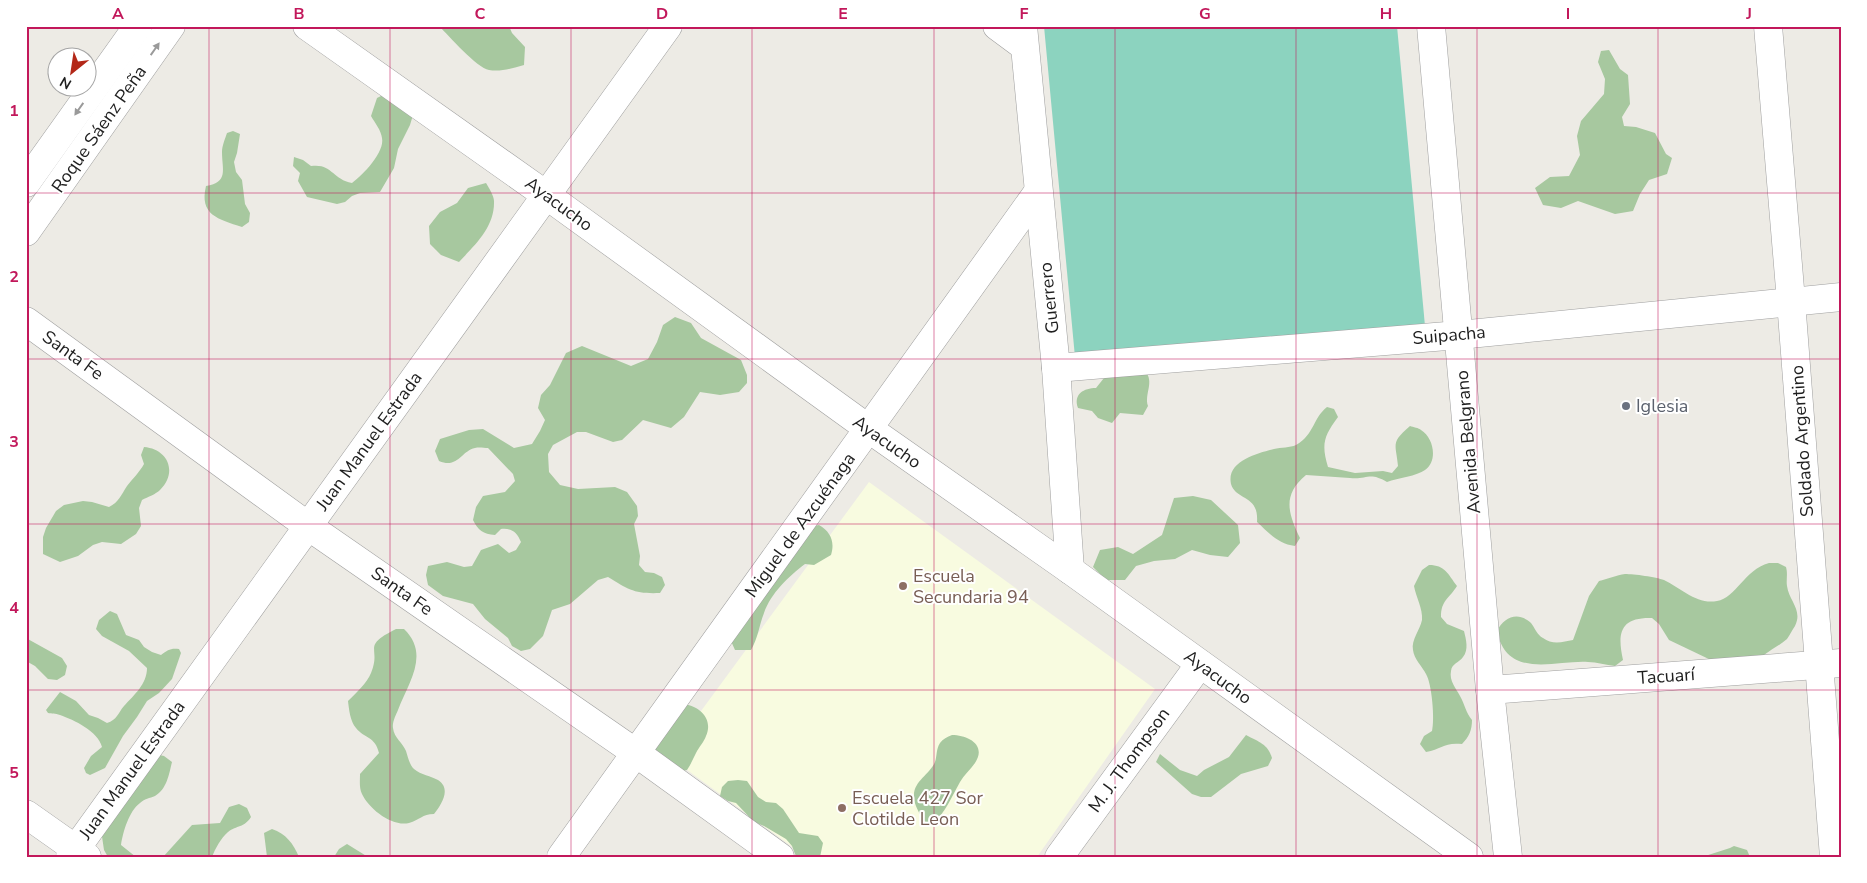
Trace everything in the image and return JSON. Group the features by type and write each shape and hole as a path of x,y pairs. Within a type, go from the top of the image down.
{"street":[{"name":"Roque Sáenz Peña","path":"26,183 138,26"},
{"name":"Roque Sáenz Peña","path":"26,232 171,26"},
{"name":"Ayacucho","path":"307,26 546,195 869,429 1070,570 1469,857"},
{"name":"Juan Manuel Estrada","path":"78,854 308,526 668,26"},
{"path":"997,26 1023,36"},
{"name":"Avenida Belgrano","path":"1431,26 1490,690 1508,857"},
{"name":"Soldado Argentino","path":"1768,26 1791,301 1830,664 1834,857"},
{"name":"Guerrero","path":"1023,36 1056,368 1070,570"},
{"name":"Miguel de Azcuénaga","path":"561,857 1038,192"},
{"name":"Suipacha","path":"1056,368 1459,335 1841,297"},
{"name":"Santa Fe","path":"26,321 308,526 636,753 780,857"},
{"name":"M. J. Thompson","path":"1059,857 1200,664"},
{"name":"Tacuarí","path":"1490,690 1830,664"},
{"path":"26,814 78,854"}],"shaded area":[{"name":"Escuela Secundaria 94","path":"869,482 1155,689 1037,857 806,857 668,756"}],"green space":[{"path":"439,26 509,26 512,33 525,47 524,65 498,70 484,68 456,44"},
{"path":"1044,26 1397,26 1425,326 1075,357"},
{"path":"1609,50 1620,69 1628,75 1630,104 1622,117 1624,126 1636,127 1655,133 1666,154 1672,158 1667,174 1649,180 1640,194 1633,211 1615,214 1578,201 1561,208 1543,205 1535,188 1550,177 1569,176 1580,155 1577,136 1581,121 1604,94 1605,79 1598,62 1601,51"},
{"path":"385,94 413,115 398,149 394,168 380,192 360,193 352,196 345,202 337,204 307,197 298,181 300,173 293,166 294,157 303,160 311,166 328,169 345,181 352,183 362,175 380,150 382,138 371,116 377,98"},
{"path":"233,131 240,134 234,162 236,172 242,180 245,204 250,213 249,222 242,227 218,218 208,210 205,204 206,186 218,182 223,174 223,145 227,133"},
{"path":"486,183 494,199 491,219 483,235 459,262 441,255 430,244 429,226 440,212 457,203 468,188"},
{"path":"675,317 691,323 701,338 741,360 747,375 747,383 739,392 720,395 700,392 684,417 671,428 643,420 622,440 613,442 586,432 577,432 553,445 548,454 549,472 560,485 578,489 615,487 627,492 637,506 638,516 634,524 640,556 639,565 645,572 654,573 662,577 665,585 660,593 644,593 627,588 608,577 598,580 570,604 552,610 543,636 530,649 521,651 512,646 508,638 485,619 473,604 443,596 428,585 426,575 428,566 447,562 464,567 472,566 481,550 498,544 509,553 516,550 521,542 516,533 508,529 501,529 495,535 487,534 479,529 473,520 476,507 483,496 505,492 515,481 513,474 488,448 470,450 451,463 439,461 435,451 440,439 469,430 483,429 514,448 532,444 545,420 538,408 541,395 550,385 566,353 582,346 631,366 648,359 663,325"},
{"path":"1145,371 1149,379 1148,406 1143,415 1120,413 1112,423 1098,418 1092,411 1078,408 1078,396 1087,389 1096,388 1104,378"},
{"path":"1327,407 1334,409 1338,417 1325,440 1324,446 1328,467 1355,473 1383,471 1392,473 1398,466 1397,440 1410,426 1420,429 1429,438 1433,450 1432,461 1422,472 1387,482 1372,476 1356,478 1306,475 1298,482 1290,497 1290,512 1300,538 1295,546 1289,545 1274,537 1257,522 1257,513 1254,507 1251,502 1234,489 1231,484 1231,476 1233,469 1245,459 1277,448 1294,446 1302,441 1307,436 1318,416"},
{"path":"144,447 159,452 168,462 169,469 165,483 160,490 142,500 139,508 141,526 136,534 121,544 102,542 93,545 78,556 60,562 43,554 43,537 56,511 64,505 83,501 109,507 115,503 144,464 141,455"},
{"path":"1193,496 1211,500 1238,525 1240,543 1228,557 1192,550 1175,559 1154,561 1136,566 1125,580 1106,580 1093,567 1100,550 1118,547 1133,554 1162,535 1174,498"},
{"path":"819,525 831,538 831,555 814,565 805,564 787,580 767,606 751,650 735,650 731,641 809,527"},
{"path":"1769,563 1778,563 1786,567 1788,591 1797,610 1797,620 1787,639 1759,660 1713,661 1669,640 1659,624 1652,618 1633,620 1623,628 1620,642 1623,660 1615,666 1591,662 1534,664 1521,662 1511,656 1502,646 1497,631 1507,619 1521,617 1531,623 1539,635 1550,642 1573,640 1589,596 1599,581 1625,574 1651,577 1664,580 1689,595 1710,602 1724,599 1753,571"},
{"path":"1429,565 1443,568 1457,586 1444,603 1441,617 1447,624 1464,631 1466,651 1453,666 1451,678 1472,720 1470,733 1462,744 1447,745 1426,752 1420,744 1424,736 1432,731 1432,702 1428,679 1415,656 1413,646 1422,620 1414,586 1422,570"},
{"path":"110,611 117,614 126,635 139,640 144,647 152,652 161,655 169,650 179,649 181,653 172,679 159,693 147,701 123,736 105,768 90,775 86,773 84,768 91,756 102,747 100,741 91,731 78,723 58,714 48,713 46,710 60,692 76,701 89,715 107,723 115,718 142,684 147,668 129,651 102,636 96,629 99,620"},
{"path":"396,629 404,629 412,639 416,648 416,658 412,679 394,721 394,732 405,748 412,767 420,773 438,780 445,792 442,802 434,814 402,824 389,820 375,811 362,794 360,774 379,753 375,743 359,732 352,722 348,701 364,684 371,673 374,664 375,644 385,635"},
{"path":"26,638 62,658 67,666 65,675 57,680 48,679 35,666 26,661"},
{"path":"682,704 699,710 706,718 708,729 687,770 678,772 654,757 655,749"},
{"path":"952,735 958,735 974,742 979,751 978,757 962,779 944,810 932,824 923,821 915,802 915,790 919,782 933,766 940,743"},
{"path":"1246,735 1268,749 1272,758 1268,766 1241,774 1211,797 1201,797 1192,794 1156,762 1160,754 1180,770 1197,776 1204,770 1229,757"},
{"path":"155,754 164,756 172,762 167,781 159,793 136,807 127,822 121,845 136,857 108,857 104,850 100,823"},
{"path":"728,781 747,781 758,797 766,802 776,803 783,809 799,833 818,836 823,843 820,857 797,857 786,839 754,822 736,803 720,796 722,787"},
{"path":"239,804 247,808 251,817 243,825 225,834 212,857 163,857 192,825 220,823 229,807"},
{"path":"272,829 289,840 299,857 267,857 264,833"},
{"path":"347,844 368,857 334,857 339,849"},
{"path":"1734,846 1747,850 1750,857 1702,857 1730,848"}],"place":[{"name":"Iglesia","path":"1626,406"},
{"name":"Escuela Secundaria 94","path":"903,586"},
{"name":"Escuela 427 Sor Clotilde Leon","path":"842,808"}]}
